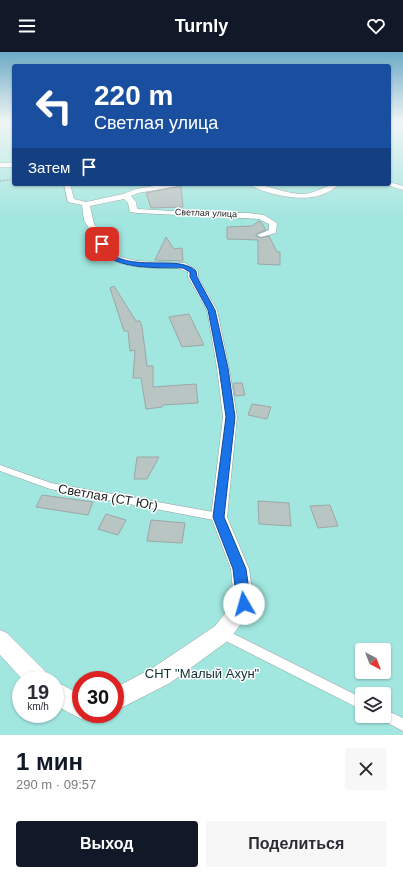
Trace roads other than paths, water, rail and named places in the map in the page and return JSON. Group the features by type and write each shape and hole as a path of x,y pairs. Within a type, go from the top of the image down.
{"street":[{"path":"0,165 12,165"},
{"path":"391,185 403,188"},
{"path":"68,186 71,200 86,204 126,196 136,191 166,186"},
{"path":"260,186 300,196 318,194 334,186"},
{"name":"Светлая улица","path":"126,196 132,202 133,210 138,211 207,215 248,215 261,217 273,223 273,231 261,235"},
{"path":"86,204 88,221 98,235 102,244 101,248 107,255 134,265 185,266 193,271 193,277 212,310 224,368 230,417 218,517 240,569 244,604 222,632 162,675 124,695"},
{"path":"0,640 29,671"}],"lane":[{"name":"Светлая (СТ Юг)","path":"0,468 50,486 218,517"},
{"path":"222,632 355,700"},
{"path":"391,719 403,725"}],"park label":[{"name":"СНТ \"Малый Ахун\"","path":"202,673"}]}
